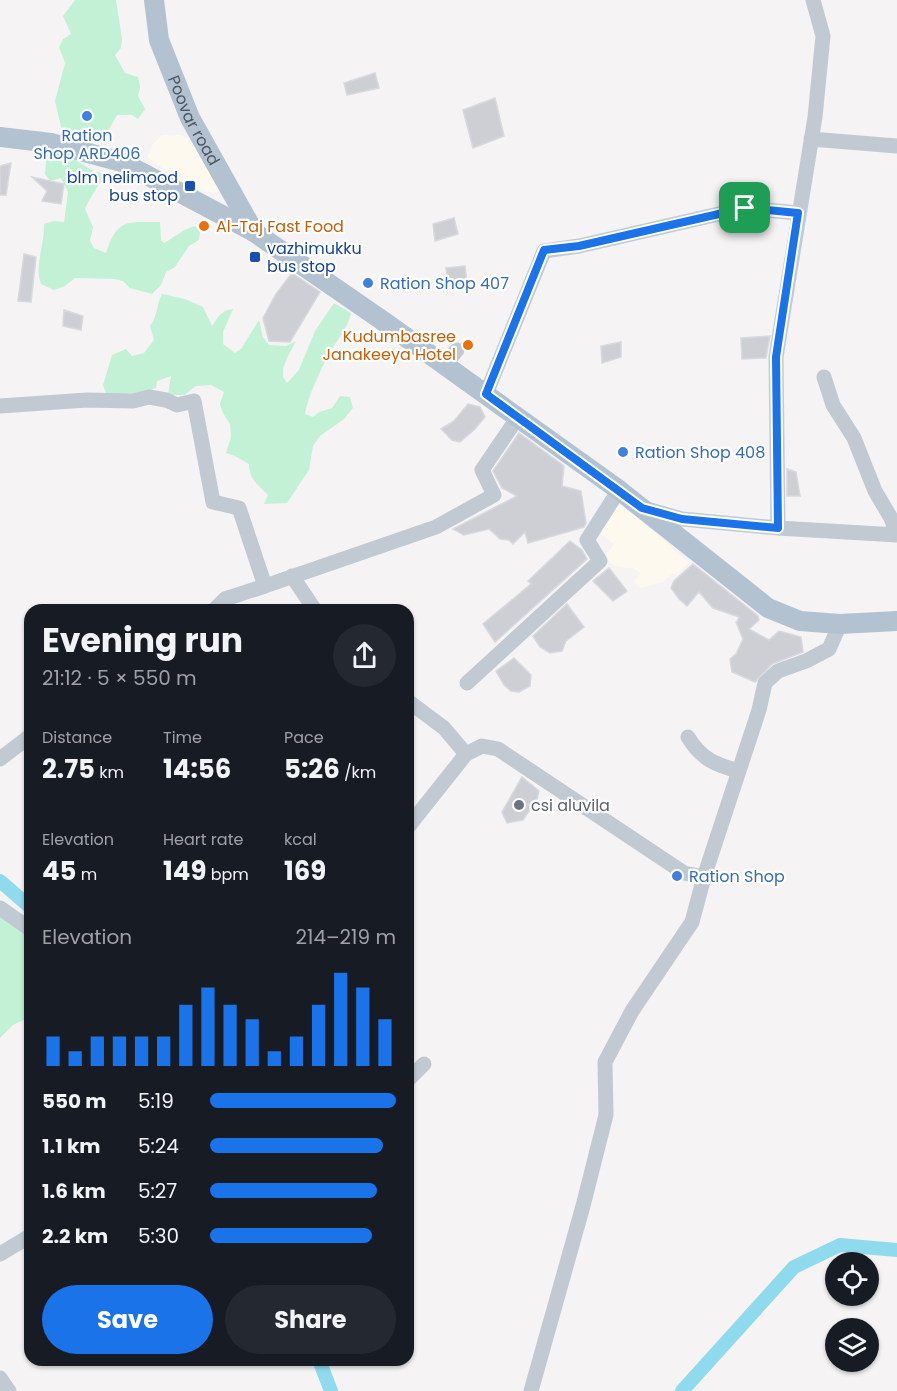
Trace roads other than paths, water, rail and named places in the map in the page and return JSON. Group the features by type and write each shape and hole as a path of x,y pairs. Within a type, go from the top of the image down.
{"main road":[{"name":"Poovar road","path":"154,0 159,40 190,118 254,232"},
{"path":"0,137 51,143 122,162 254,232 451,357 486,394 619,490 768,608 800,621 840,624 897,621"}],"street":[{"path":"778,528 776,357 811,139 823,36 813,0"},
{"path":"811,139 897,146"},
{"path":"486,394 544,250 579,246 745,208 798,213"},
{"path":"642,508 682,519 778,528 897,535 891,518 875,491 854,438 833,405 824,377"},
{"path":"0,406 87,400 133,401 149,397 177,405 194,401 213,502 239,508 265,586"},
{"path":"220,604 225,599 435,528 494,495 482,470 518,417"},
{"path":"467,682 600,561 587,540 619,490"},
{"path":"292,576 311,604"},
{"path":"531,1391 606,1115 605,1062 632,1011 692,921 704,877 759,710 765,682 778,672 829,649 840,624"},
{"path":"414,705 444,728 466,753"},
{"path":"688,737 695,748 717,766 739,771"},
{"path":"0,759 24,741"},
{"path":"414,819 466,753 482,746 498,749 684,873 704,877"},
{"path":"0,908 24,925"},
{"path":"414,1074 424,1064"},
{"path":"0,1254 24,1240"},
{"path":"0,1378 9,1391"}],"waterway":[{"path":"0,881 24,902"},
{"path":"682,1391 794,1267 840,1245 897,1250"},
{"path":"321,1366 331,1391"}],"place":[{"name":"Ration Shop ARD406","path":"87,116"},
{"name":"blm nelimood bus stop","path":"190,186"},
{"name":"Al-Taj Fast Food","path":"204,226"},
{"name":"vazhimukku bus stop","path":"255,257"},
{"name":"Ration Shop 407","path":"368,283"},
{"name":"Kudumbasree Janakeeya Hotel","path":"468,345"},
{"name":"Ration Shop 408","path":"623,452"},
{"name":"csi aluvila","path":"519,805"},
{"name":"Ration Shop","path":"677,876"}]}
